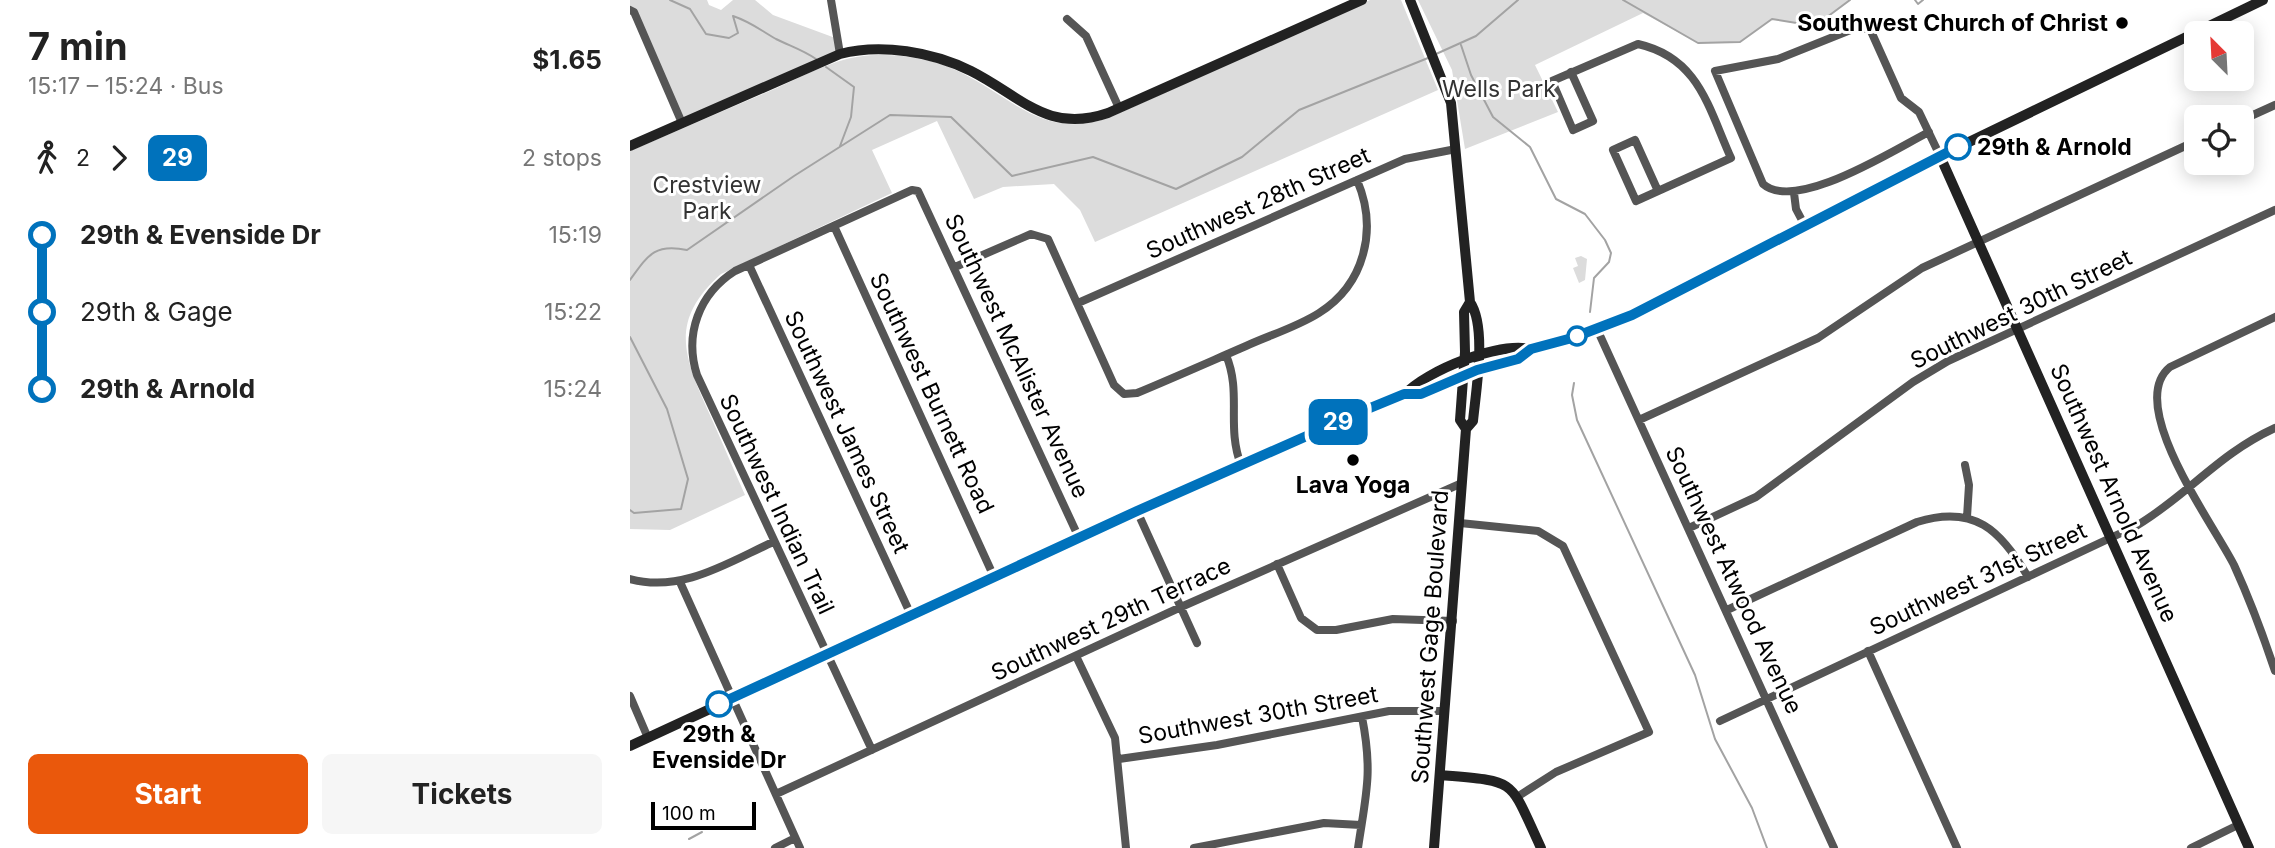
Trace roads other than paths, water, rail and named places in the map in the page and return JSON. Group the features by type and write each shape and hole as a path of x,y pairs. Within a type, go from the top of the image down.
{"main road":[{"path":"630,146 840,54 874,48 971,71 1034,111 1060,119 1085,119 1119,108 1362,0"},
{"name":"Southwest Gage Boulevard","path":"1410,0 1441,72 1451,103 1470,302 1477,312 1477,370 1473,421 1466,429 1434,848"},
{"path":"1404,394 1421,394 1477,370 1518,359 1531,349 1597,329 1651,306 1940,156 2263,0"},
{"name":"Southwest Arnold Avenue","path":"1940,156 2249,848"},
{"name":"Southwest Gage Boulevard","path":"1466,429 1460,420 1465,361 1464,313 1470,302"},
{"path":"630,746 1137,511 1404,394 1416,382 1477,356 1514,346 1531,349"},
{"path":"1440,775 1491,779 1505,784 1517,797 1541,848"}],"street":[{"path":"831,0 840,54"},
{"path":"630,10 634,12 682,123"},
{"path":"1067,19 1086,36 1119,108"},
{"path":"1929,132 1822,185 1794,193 1771,190 1763,184 1715,71 1778,59 1853,29 1870,29 1901,97 1919,112 1929,132 1940,156"},
{"path":"1571,72 1593,121 1573,130 1552,81 1571,72 1638,44 1663,51 1692,74 1731,158 1636,201 1613,150 1635,140 1658,191"},
{"path":"2254,115 2275,105"},
{"path":"1639,420 1801,347 1912,273 2184,147"},
{"name":"Southwest 28th Street","path":"1078,303 1405,159 1456,149"},
{"path":"955,267 1031,234 1043,235 1048,240 1078,303 1114,385 1124,394 1137,393 1313,317 1346,289 1359,268 1367,235 1367,213 1357,180"},
{"name":"Southwest McAlister Avenue","path":"834,226 912,190 918,191 1079,538"},
{"path":"1794,193 1796,209 1805,226"},
{"name":"Southwest 30th Street","path":"1689,528 1756,497 1926,374 2275,210"},
{"path":"749,265 834,226"},
{"name":"Southwest Burnett Road","path":"834,226 994,577"},
{"name":"Southwest Indian Trail","path":"749,265 723,280 707,297 695,322 692,347 697,375 872,750"},
{"name":"Southwest James Street","path":"749,265 911,615"},
{"path":"2275,317 2170,367 2162,374 2155,394 2170,449 2228,554 2275,671"},
{"name":"Southwest Atwood Avenue","path":"1597,329 1834,848"},
{"path":"1226,355 1235,382 1232,431 1241,465"},
{"name":"Southwest 31st Street","path":"1720,721 2112,538 2166,506 2230,452 2275,428"},
{"path":"1965,465 1969,485 1966,517"},
{"name":"Southwest 29th Terrace","path":"776,794 1181,607 1462,483"},
{"path":"1137,511 1197,643"},
{"path":"1727,610 1917,522 1941,516 1966,517 2000,536 2010,546 2028,577"},
{"path":"1460,523 1533,529 1552,537 1563,547 1649,732 1556,772 1517,797"},
{"path":"630,579 653,584 680,582 773,542"},
{"path":"1278,564 1301,618 1317,629 1336,630 1393,619 1453,621"},
{"path":"680,582 800,848"},
{"path":"2264,640 2275,636"},
{"path":"1868,651 1957,848"},
{"path":"1076,656 1112,731 1119,759 1126,848"},
{"path":"630,696 648,738"},
{"name":"Southwest 30th Street","path":"1119,759 1158,755 1398,710 1445,711"},
{"path":"1358,848 1370,767 1362,717"},
{"path":"1194,848 1324,823 1361,825"},
{"path":"2191,848 2238,825"},
{"path":"775,848 795,838"}],"waterway":[{"path":"670,0 690,9 706,34 729,38 738,33 733,16 816,59"},
{"path":"1436,54 1476,36 1518,0"},
{"path":"1623,0 1698,43 1740,42 1772,19 1815,26 1850,0"},
{"path":"1915,0 1918,4 1923,0"},
{"path":"1461,45 1471,75 1493,117 1530,147 1556,199 1585,214 1605,240 1611,253 1609,262 1594,278 1590,312"},
{"path":"630,280 653,253 667,248 687,250 794,176 890,115 951,117 1012,176 1093,157 1176,189 1242,157 1299,110 1428,58"},
{"path":"826,67 854,87 851,117 840,146"},
{"path":"630,337 667,409 688,479 681,509 634,513 630,510"},
{"path":"1574,383 1572,395 1577,420 1695,675 1715,739 1752,808 1767,848"},
{"path":"689,839 702,832"}],"place":[{"name":"Southwest Church of Christ","path":"2122,23"},
{"name":"29th & Arnold","path":"1958,147"},
{"name":"Lava Yoga","path":"1353,460"},
{"name":"29th & Evenside Dr","path":"719,704"}],"park label":[{"name":"Wells Park","path":"1499,89"},
{"name":"Crestview Park","path":"707,198"}]}
